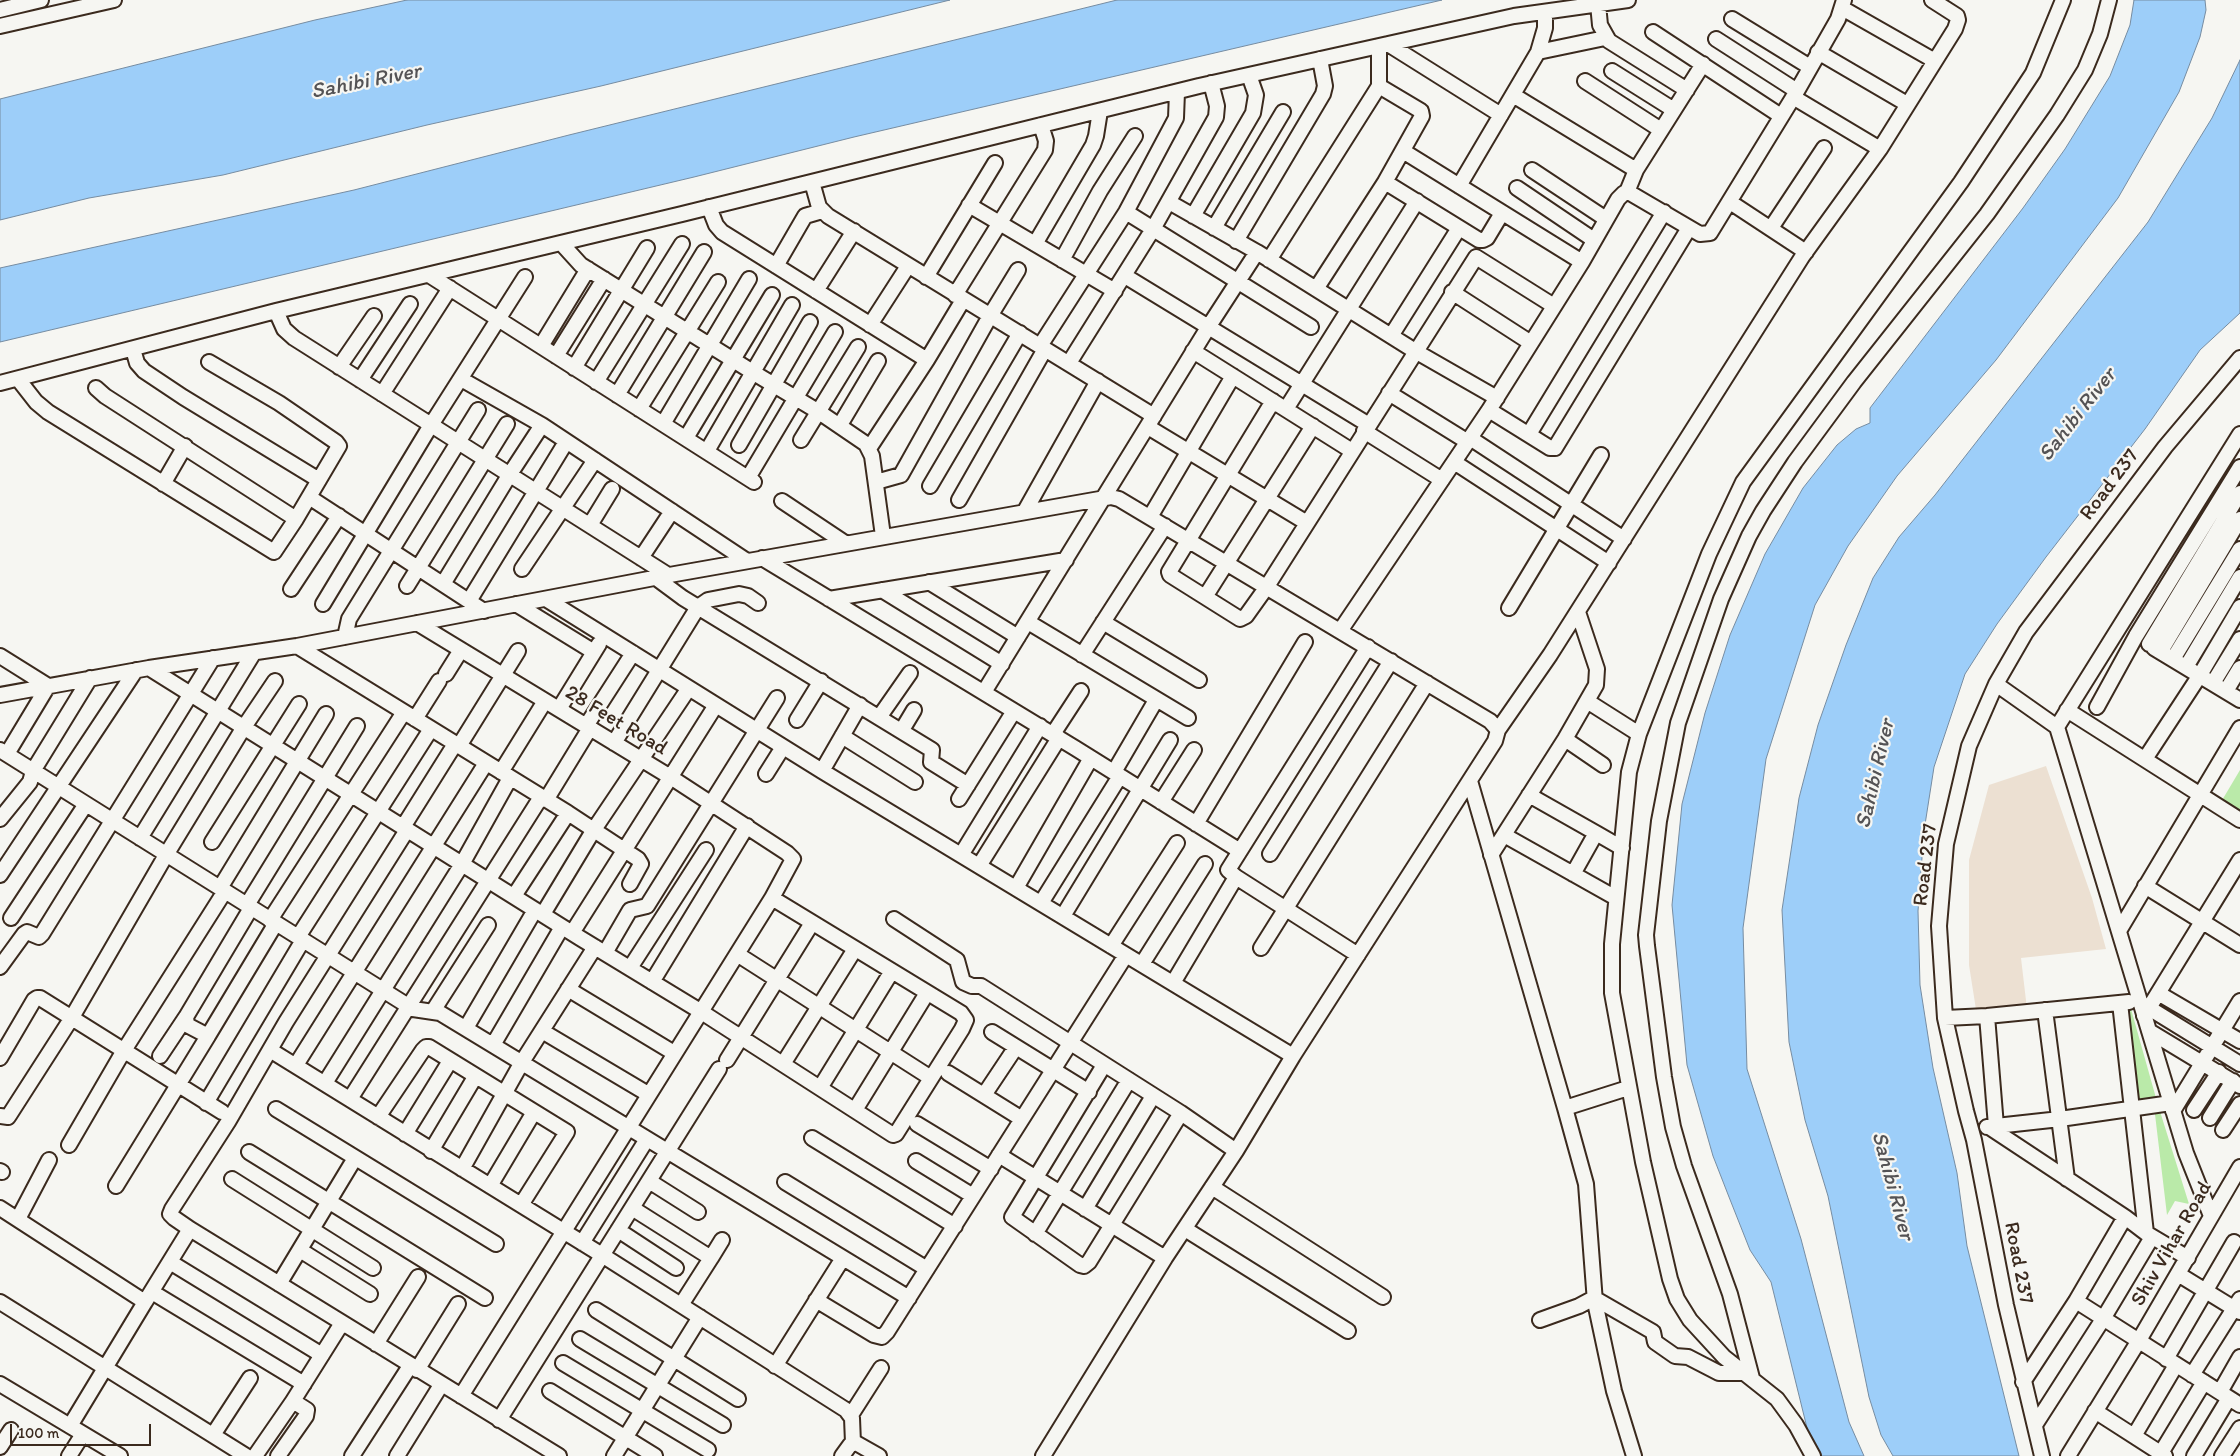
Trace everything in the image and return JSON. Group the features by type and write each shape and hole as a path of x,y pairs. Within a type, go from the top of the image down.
{"street":[{"path":"0,10 41,0"},
{"path":"0,26 114,0"},
{"path":"0,383 276,311 812,182 1211,83 1514,16 1628,0"},
{"path":"1043,1456 1165,1258 1236,1151 1294,1056 1470,781 1495,741 1498,730 1578,612 1806,252 1880,149 1954,29 1958,20 1954,12 1932,0"},
{"path":"1813,1456 1785,1408 1749,1375 1724,1357 1700,1333 1684,1310 1673,1288 1628,1088 1612,992 1612,944 1629,772 1639,734 1709,554 1743,482 1967,173 2033,73 2063,0"},
{"path":"1749,1375 1730,1294 1684,1166 1673,1127 1664,1077 1647,946 1646,935 1658,829 1678,723 1721,599 1749,536 1763,511 1795,462 1854,382 1987,214 2057,116 2085,70 2100,34 2108,0"},
{"path":"1598,4 1600,26 1605,38 1687,90"},
{"path":"1627,192 1703,235 1710,233 1795,94 1843,4 1934,61"},
{"path":"1459,186 1538,52 1545,28 1545,13"},
{"path":"1732,19 1810,66"},
{"path":"1653,32 1781,116"},
{"path":"1538,52 1605,38"},
{"path":"1716,39 1795,94 1880,149"},
{"path":"1269,260 1379,86 1384,45"},
{"path":"1384,45 1501,115"},
{"path":"1818,52 1907,104"},
{"path":"1236,241 1323,94 1325,86 1320,59"},
{"path":"1340,631 1493,404 1582,262 1618,199 1627,192 1636,170 1703,64"},
{"path":"1612,71 1674,110"},
{"path":"1193,216 1253,113 1256,95 1249,75"},
{"path":"1585,81 1661,130"},
{"path":"1069,363 1125,276 1216,117 1217,106 1211,83"},
{"path":"1316,289 1385,182 1422,114 1379,86"},
{"path":"959,500 1085,273 1126,212 1176,118 1177,92"},
{"path":"1512,96 1636,170"},
{"path":"1035,244 1093,145 1100,111"},
{"path":"1214,228 1283,112"},
{"path":"883,536 870,447 927,360 1000,223 1045,150 1046,141 1041,125"},
{"path":"1062,260 1100,192 1135,136"},
{"path":"1770,228 1824,148"},
{"path":"1403,151 1582,262"},
{"path":"926,277 995,163"},
{"path":"1532,170 1606,219"},
{"path":"812,182 822,211 908,266 1098,380 1188,451 1307,523"},
{"path":"1385,182 1459,228 1483,240 1487,238 1502,213"},
{"path":"1517,188 1594,240"},
{"path":"1286,409 1416,200"},
{"path":"1169,202 1257,252 1415,351 1493,404 1529,434 1550,448 1556,446 1689,228"},
{"path":"1730,202 1806,252"},
{"path":"969,205 1115,291"},
{"path":"709,207 716,225 722,232 927,360"},
{"path":"776,266 804,216 822,211"},
{"path":"1126,212 1311,327"},
{"path":"1529,434 1664,212"},
{"path":"1391,336 1459,228"},
{"path":"816,291 854,231"},
{"path":"561,243 575,259 588,269 840,425 870,447"},
{"path":"596,382 682,244"},
{"path":"574,368 647,248"},
{"path":"617,395 704,252"},
{"path":"984,692 1209,326 1257,252"},
{"path":"1273,401 1169,574 1236,618 1242,619 1266,588 1452,292 1476,257 1554,306"},
{"path":"870,325 908,266"},
{"path":"541,346 588,269"},
{"path":"876,482 901,474 1018,270"},
{"path":"429,275 596,382 707,450 751,480 835,332"},
{"path":"1125,276 1302,384 1442,480"},
{"path":"323,604 431,424 525,277"},
{"path":"556,356 604,279"},
{"path":"663,424 708,345 749,280"},
{"path":"639,409 718,282"},
{"path":"382,394 450,288"},
{"path":"1452,292 1531,343"},
{"path":"686,438 772,294"},
{"path":"360,380 410,304"},
{"path":"707,450 792,305"},
{"path":"276,311 289,334 641,558 698,607 902,730 932,750 931,762 968,785"},
{"path":"339,367 374,316"},
{"path":"739,445 810,322"},
{"path":"930,486 1020,334"},
{"path":"801,440 858,347"},
{"path":"133,349 137,363 144,371 183,398 319,480"},
{"path":"1194,351 1352,450"},
{"name":"Road 237","path":"2042,1456 2023,1382 1971,1128 1945,1018 1939,926 1946,844 1970,746 1996,684 2026,632 2052,594 2165,447 2240,358"},
{"path":"840,425 878,361"},
{"path":"18,379 36,402 48,412 272,552 278,548 296,519 338,449 338,444 278,402 209,362"},
{"path":"1150,517 1233,376"},
{"path":"461,379 542,425 747,561"},
{"path":"1024,511 1098,380"},
{"path":"96,388 105,396 296,519"},
{"path":"1389,393 1469,440 1624,539"},
{"path":"345,637 349,619 478,410"},
{"path":"406,586 508,424"},
{"path":"443,584 542,425"},
{"path":"1205,597 1312,426"},
{"path":"2056,727 2176,536 2235,453 2240,434"},
{"path":"469,601 566,442"},
{"path":"163,484 185,446"},
{"path":"1509,608 1601,455"},
{"path":"522,569 595,460"},
{"path":"1454,462 1609,563"},
{"path":"2161,651 2240,467"},
{"path":"590,525 612,489"},
{"path":"2097,707 2136,636 2203,553 2240,493"},
{"path":"309,497 484,611"},
{"path":"2,695 142,669 212,658 253,654 662,576 1105,497 1119,499 1150,517 1490,721 1498,730"},
{"path":"782,501 845,543"},
{"path":"641,558 672,511"},
{"path":"291,589 339,516"},
{"path":"2203,553 2240,520"},
{"path":"1082,655 1165,526"},
{"path":"2176,536 2240,576 2186,667"},
{"path":"2161,651 2228,568 2240,549"},
{"path":"762,558 1040,726 1240,851"},
{"path":"829,599 1066,560"},
{"path":"929,582 1018,637"},
{"path":"882,590 1002,664"},
{"path":"614,743 698,607 708,600 739,594 748,596 758,603"},
{"path":"546,599 822,771 1294,1056"},
{"path":"516,604 594,652"},
{"path":"2145,760 2200,675 2240,607"},
{"path":"1491,855 1565,739 1596,685 1598,675 1578,612"},
{"path":"1028,622 1188,718"},
{"path":"1103,622 1199,680"},
{"name":"28 Feet Road","path":"417,623 672,778 791,855 792,862 772,898"},
{"path":"2120,626 2236,695 2240,668"},
{"path":"559,709 604,635"},
{"path":"2213,683 2240,639"},
{"path":"1196,824 1305,642"},
{"path":"297,646 568,813 623,850 641,863 630,884"},
{"path":"1358,955 1228,870 1368,648"},
{"path":"116,1186 208,1036 273,921 352,795 410,716 442,678 461,650"},
{"path":"518,651 504,676 457,745 405,828 228,1122 172,1208 170,1214 190,1229 342,1324 559,1456"},
{"path":"350,1099 488,880 588,727 632,653"},
{"path":"140,838 253,654"},
{"path":"0,656 48,686"},
{"path":"0,967 5,951 27,932 39,937 42,934 212,658"},
{"path":"1270,854 1391,661"},
{"path":"142,669 191,694 217,710 567,930 700,1011 893,1135 896,1134 966,1020 961,1013 772,898 700,1011 628,1126 461,1396"},
{"path":"0,875 142,669"},
{"path":"880,716 910,673"},
{"path":"0,820 30,782 33,771 90,678"},
{"path":"797,720 821,681"},
{"path":"0,1116 8,1117 10,1114 70,1019 166,855 244,728 275,682"},
{"path":"1261,948 1426,683"},
{"path":"1996,684 2056,727 2118,931 2144,1008 2149,1031 2186,1153 2211,1216"},
{"path":"48,686 3,752 408,1006 417,1011 440,1012 909,1298"},
{"path":"466,1028 539,912 688,688"},
{"path":"979,866 1081,691"},
{"path":"462,1169 522,1062 568,990 630,910 647,906 776,698"},
{"path":"1041,903 1117,774 1156,700"},
{"path":"325,1083 462,864 505,775 545,701"},
{"path":"1587,701 1639,734"},
{"path":"212,842 299,704"},
{"path":"493,1045 567,930 672,778 716,705"},
{"path":"822,771 860,706"},
{"path":"902,730 914,710"},
{"path":"2067,710 2240,820"},
{"path":"959,799 1014,711"},
{"path":"69,1145 326,714"},
{"path":"160,1056 186,1017 249,906 357,726"},
{"path":"961,855 1040,726"},
{"path":"2118,931 2240,728"},
{"path":"206,1103 301,939 431,729"},
{"path":"842,736 915,782"},
{"path":"1565,739 1603,765"},
{"path":"1063,916 1139,788 1170,740"},
{"path":"766,774 783,747"},
{"path":"1162,802 1194,750"},
{"path":"1016,888 1091,758"},
{"path":"296,1065 486,763"},
{"path":"1470,781 1586,1184 1594,1298 1614,1391 1634,1456"},
{"path":"1529,795 1622,848"},
{"path":"11,918 86,804"},
{"path":"514,896 568,813"},
{"path":"652,982 747,826"},
{"path":"1573,874 1596,833"},
{"path":"1504,835 1616,898"},
{"path":"1111,946 1177,843"},
{"path":"630,968 706,850"},
{"path":"2144,1008 2158,993 2240,860"},
{"path":"1142,964 1204,864"},
{"path":"1173,983 1236,877"},
{"path":"2145,886 2240,945"},
{"path":"894,919 957,960 963,982 972,986 981,986 1181,1113 1236,1151"},
{"path":"499,1420 812,923"},
{"path":"433,1011 488,925"},
{"path":"783,1064 855,949"},
{"path":"737,954 931,1078"},
{"path":"816,1300 874,1335 882,1337 887,1332 1126,955"},
{"path":"820,1088 892,971"},
{"path":"568,990 674,1053"},
{"path":"855,1110 927,993"},
{"path":"2158,993 2240,1041"},
{"path":"0,1057 36,998 222,1112"},
{"path":"2172,1107 2240,1001"},
{"path":"1945,1018 1987,1016 2120,1003 2144,1008 2240,1064"},
{"path":"2035,1425 2103,1319 2149,1235 2120,1003"},
{"path":"2045,1010 2067,1178"},
{"path":"1987,1016 1992,1126"},
{"path":"186,1017 187,1024 208,1036"},
{"path":"542,1031 648,1094"},
{"path":"2149,1031 2236,1083 2210,1118"},
{"path":"992,1032 1089,1092"},
{"path":"378,1117 426,1047 567,1132 521,1205"},
{"path":"984,1095 1016,1047"},
{"path":"270,1050 682,1305 851,1415"},
{"path":"405,1134 450,1060"},
{"path":"1104,1065 1012,1217 1084,1266 1089,1262 1181,1113"},
{"path":"2194,1110 2219,1072"},
{"path":"948,1073 1022,1120"},
{"path":"431,1151 475,1077"},
{"path":"1036,1234 1129,1080"},
{"path":"1565,1108 1628,1088"},
{"path":"1085,1209 1153,1096"},
{"path":"2223,1130 2240,1104"},
{"path":"1971,1128 2060,1119 2132,1108 2172,1107"},
{"path":"276,1109 496,1244"},
{"path":"490,1186 534,1112"},
{"path":"918,1124 991,1169"},
{"path":"1992,1126 2125,1216 2149,1235 2188,1258"},
{"path":"812,1138 955,1226"},
{"path":"582,1243 647,1139"},
{"path":"249,1152 330,1200 485,1298"},
{"path":"999,1156 1165,1258"},
{"path":"279,1284 355,1158"},
{"path":"18,1219 49,1160"},
{"path":"916,1161 973,1196"},
{"name":"Shiv Vihar Road","path":"2068,1456 2188,1258 2240,1167"},
{"path":"232,1180 373,1268"},
{"path":"649,1181 698,1212"},
{"path":"785,1182 928,1269"},
{"path":"1212,1188 1383,1297"},
{"path":"0,1208 148,1297 304,1384"},
{"path":"632,1208 711,1258"},
{"path":"2023,1382 2076,1301 2125,1216"},
{"path":"70,1426 190,1229"},
{"path":"1185,1229 1348,1331"},
{"path":"618,1230 676,1268"},
{"path":"682,1305 722,1240"},
{"path":"2134,1436 2206,1291 2234,1242"},
{"path":"300,1250 370,1294"},
{"path":"775,1366 843,1258"},
{"path":"170,1262 322,1355"},
{"path":"2178,1274 2206,1291 2238,1306 2192,1375"},
{"path":"376,1344 418,1277"},
{"path":"1594,1298 1653,1332 1655,1342 1675,1356 1688,1357 1719,1373 1749,1375"},
{"path":"1540,1320 1580,1306 1594,1298"},
{"path":"2076,1301 2138,1342 2230,1398"},
{"path":"0,1302 246,1456"},
{"path":"352,1456 458,1304"},
{"path":"596,1310 738,1399"},
{"path":"614,1456 700,1317"},
{"path":"255,1456 342,1324"},
{"path":"580,1338 723,1425"},
{"path":"2194,1456 2230,1398 2240,1358"},
{"path":"562,1363 708,1450"},
{"path":"842,1456 853,1443 851,1415 881,1368"},
{"path":"213,1435 250,1378"},
{"path":"2095,1411 2163,1455 2204,1382"},
{"path":"397,1456 441,1385"},
{"path":"1,1387 120,1456"},
{"path":"550,1391 655,1456"},
{"path":"278,1456 306,1416 308,1410 293,1401"},
{"path":"2222,1456 2240,1428"},
{"path":"0,1447 11,1430"},
{"path":"69,1456 83,1434"},
{"path":"853,1443 859,1444 879,1456"}],"shaded area":[{"path":"2046,766 2092,898 2106,949 2021,958 2027,1009 1977,1016 1969,965 1969,860 1989,785"}],"green space":[{"path":"2240,770 2240,814 2221,802"},
{"path":"2131,1009 2156,1098 2136,1100 2124,1010"},
{"path":"2158,1105 2189,1204 2175,1201 2167,1215 2154,1106"}],"water":[{"name":"Sahibi River","path":"407,0 950,0 601,86 427,125 223,175 89,198 0,220 0,99 315,20"},
{"path":"1117,0 1442,0 854,137 694,177 0,342 0,268 354,190"},
{"path":"2134,0 2205,0 2206,10 2200,37 2179,92 2118,198 1996,360 1897,476 1848,546 1815,605 1766,759 1743,928 1747,1069 1801,1239 1849,1422 1864,1456 1817,1456 1810,1440 1771,1282 1750,1250 1713,1156 1687,1065 1672,905 1682,804 1705,713 1730,635 1765,554 1803,488 1837,445 1856,429 1870,423 1870,408 2023,208 2065,149 2110,76 2130,25"},
{"name":"Sahibi River","path":"2240,60 2240,313 2200,350 2145,429 1997,624 1965,674 1934,767 1924,831 1918,911 1920,985 1933,1068 1957,1173 1967,1246 2019,1456 1893,1456 1881,1435 1869,1397 1828,1196 1805,1120 1789,1042 1782,910 1799,798 1818,725 1846,645 1873,578 1899,537 1935,495 2148,222 2212,118"}]}
